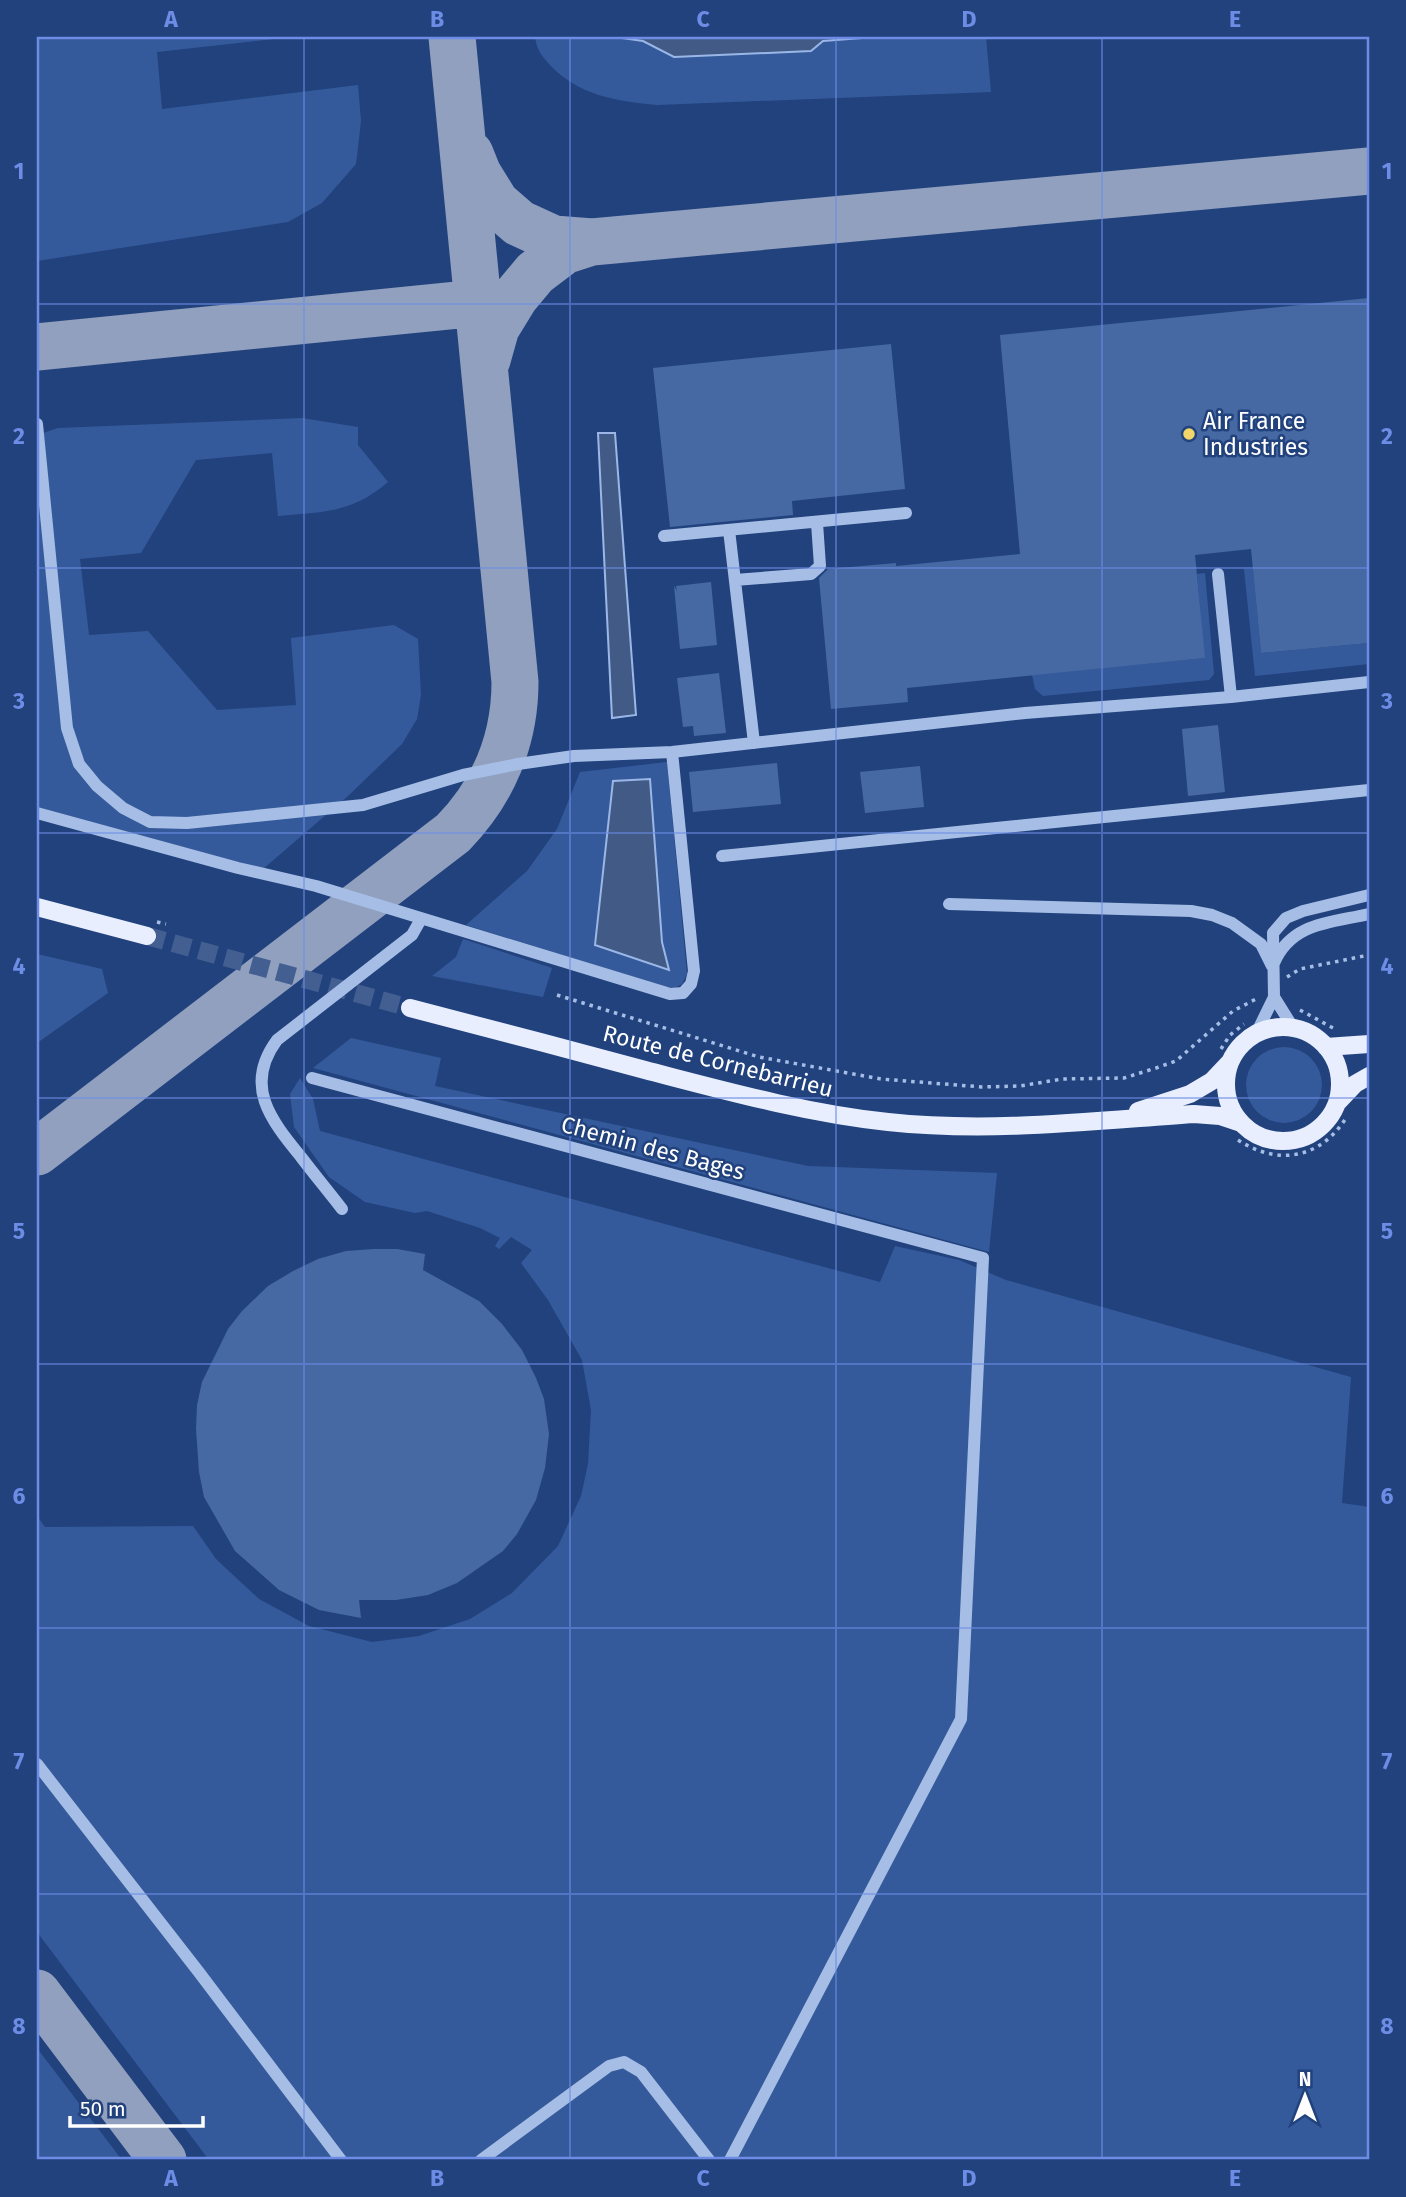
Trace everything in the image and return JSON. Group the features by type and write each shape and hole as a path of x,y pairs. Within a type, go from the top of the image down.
{"main road":[{"path":"37,907 147,936"},
{"name":"Route de Cornebarrieu","path":"410,1007 766,1102 833,1115 963,1126 1034,1126 1194,1114 1220,1116 1237,1129"},
{"path":"1343,1108 1339,1074 1334,1060 1326,1047 1312,1035 1294,1028 1252,1028 1241,1045 1224,1058 1226,1094 1237,1129 1275,1141 1294,1140 1312,1133 1343,1108 1355,1084 1369,1076"},
{"path":"1326,1047 1369,1044"},
{"name":"Route de Cornebarrieu","path":"1104,1120 1190,1094 1212,1082 1224,1058"}],"street":[{"path":"37,424 66,727 79,764 97,786 123,808 150,822 187,823 363,805 463,775 574,756 672,752 1025,713 1231,697 1369,682"},
{"path":"664,536 906,513"},
{"path":"735,580 811,574 817,571 820,566 817,523"},
{"path":"729,530 754,743"},
{"path":"1218,574 1231,697"},
{"path":"37,813 238,868 317,886 670,994 683,993 691,984 694,971 672,752"},
{"path":"722,856 1369,790"},
{"path":"1294,1028 1274,998 1273,933 1286,918 1303,911 1369,895"},
{"path":"948,904 1191,911 1212,915 1232,923 1261,944 1272,967"},
{"path":"1272,967 1280,950 1304,929 1369,915"},
{"path":"342,1209 272,1121 264,1099 261,1076 266,1055 276,1040 412,934 421,919"},
{"path":"1252,1028 1274,998"},
{"name":"Chemin des Bages","path":"312,1078 983,1258 961,1719 730,2160"},
{"path":"37,1764 341,2160"},
{"path":"481,2160 609,2066 624,2062 641,2072 709,2160"}],"path":[{"path":"1284,980 1300,969 1369,955"},
{"path":"557,995 759,1057 881,1079 982,1087 1020,1086 1062,1079 1124,1078 1176,1061 1233,1011 1249,1001 1259,998 1258,1007"},
{"path":"1274,998 1289,996 1300,1010 1316,1021 1339,1030"},
{"path":"1224,1058 1230,1035 1252,1028"},
{"path":"1237,1129 1261,1152 1278,1156 1292,1155 1315,1148 1334,1134 1343,1108"}],"shaded area":[{"path":"37,37 291,37 157,52 162,109 358,85 361,121 356,164 322,203 288,222 37,261"},
{"path":"535,37 615,37 643,41 674,57 811,51 823,41 875,37 986,37 991,92 657,105 613,99 573,84 544,58"},
{"path":"615,37 875,37 823,41 811,51 674,57 643,41"},
{"path":"302,418 358,427 358,445 388,482 350,505 324,512 278,516 272,453 196,460 141,553 80,559 89,635 148,631 217,710 296,705 291,638 394,625 418,639 421,695 417,719 402,744 348,796 263,869 37,807 37,435 58,428"},
{"path":"598,433 615,433 636,715 612,718"},
{"path":"1244,569 1253,569 1261,653 1369,643 1369,664 1255,676"},
{"path":"1205,573 1214,674 1209,680 1043,696 1035,689 1032,675 1204,658 1197,574"},
{"path":"667,762 687,974 682,984 675,988 466,925 527,871 557,829 580,772","holes":["650,780 662,942 668,970 595,945 613,781"]},
{"path":"650,779 662,942 669,970 595,945 613,781"},
{"path":"463,939 552,968 543,997 432,976 456,957"},
{"path":"37,954 102,969 108,993 37,1043"},
{"path":"351,1038 441,1058 435,1086 808,1166 997,1173 989,1252 313,1068"},
{"path":"1292,1047 1305,1053 1316,1064 1322,1077 1320,1100 1305,1117 1292,1123 1276,1123 1263,1117 1248,1100 1246,1077 1252,1064 1269,1049"},
{"path":"300,1078 313,1099 320,1131 880,1282 895,1246 959,1260 1006,1280 1351,1377 1342,1503 1369,1507 1369,2160 209,2160 37,1932 37,1516 45,1527 193,1526 216,1559 259,1599 309,1626 372,1642 419,1636 470,1619 512,1593 558,1546 581,1496 588,1464 591,1410 582,1360 548,1300 521,1263 532,1250 511,1237 499,1249 495,1246 500,1238 480,1228 427,1211 415,1213 365,1202 329,1177 294,1127 290,1094"},
{"path":"37,2048 122,2160 37,2160"}],"building":[{"name":"Air France Industries","path":"1369,298 1369,643 1261,653 1251,549 1195,555 1205,658 907,688 908,702 831,709 819,578 828,569 896,563 896,566 1020,554 1000,335"},
{"path":"891,344 905,489 792,501 793,515 670,527 653,368"},
{"path":"711,582 717,645 680,649 674,586 677,591 676,586"},
{"path":"719,673 726,733 694,736 693,726 683,727 677,678"},
{"path":"1218,725 1225,792 1188,796 1182,729"},
{"path":"777,763 781,804 693,812 689,772"},
{"path":"920,766 924,807 865,813 860,772"},
{"path":"397,1249 425,1254 423,1270 479,1301 502,1324 522,1350 536,1378 544,1399 549,1434 545,1468 536,1500 517,1534 503,1551 457,1583 428,1595 396,1600 359,1600 361,1618 319,1610 279,1590 235,1551 204,1497 196,1429 202,1382 228,1329 242,1311 268,1286 318,1259 346,1251"}],"taxiway":[{"path":"37,1152 453,833 480,800 499,764 511,724 515,682 452,37"},
{"path":"470,154 478,174 496,203 519,223 554,239 592,242 1369,171"},
{"path":"487,360 496,328 515,297 535,273 564,251 592,242"},
{"path":"37,347 478,303"},
{"path":"37,1993 163,2160"}],"tunnel":[{"path":"147,936 410,1008"}],"place":[{"name":"Air France Industries","path":"1189,434"}]}
